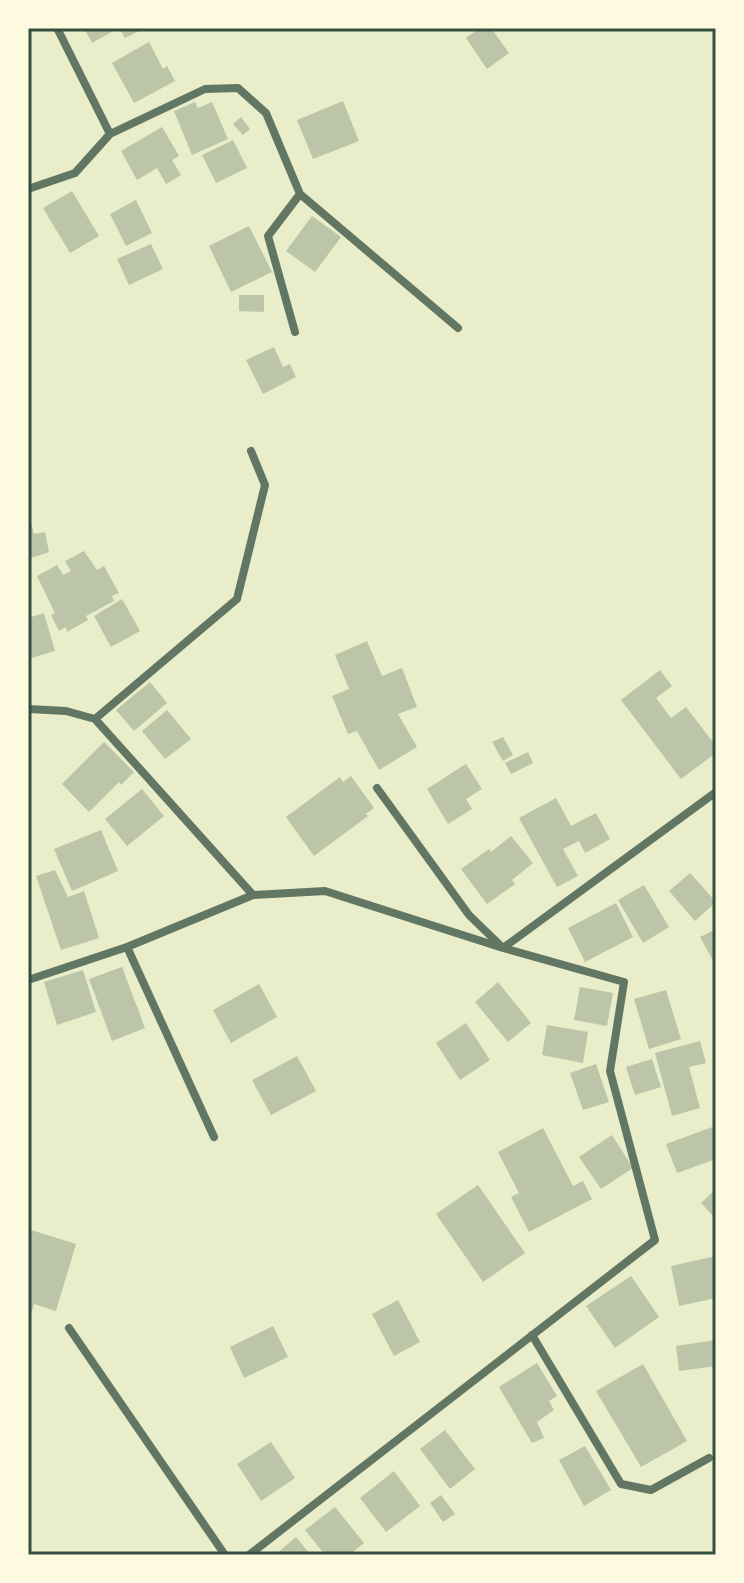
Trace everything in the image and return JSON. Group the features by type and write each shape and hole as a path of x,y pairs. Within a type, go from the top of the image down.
{"street":[{"path":"57,28 110,134"},
{"path":"28,189 75,173 110,134 205,89 238,88 266,113 300,194 458,328"},
{"path":"295,332 268,236 300,194"},
{"path":"95,719 237,599 265,485 251,451"},
{"path":"28,709 66,711 95,719 253,895"},
{"path":"377,788 469,915 503,948"},
{"path":"503,948 716,792"},
{"path":"28,980 127,947 253,895 325,891 503,948 624,982 610,1071 655,1240 249,1555"},
{"path":"127,947 214,1137"},
{"path":"69,1328 225,1555"},
{"path":"532,1335 621,1484 651,1490 709,1458"}],"building":[{"path":"84,28 119,28 92,43"},
{"path":"119,28 145,28 125,38"},
{"path":"480,28 491,28 509,53 487,69 466,38"},
{"path":"149,42 163,69 167,66 175,81 134,103 112,63"},
{"path":"343,101 359,141 313,159 297,120"},
{"path":"195,102 198,108 212,102 228,139 192,155 174,111"},
{"path":"241,117 250,129 243,135 233,124"},
{"path":"162,127 179,156 172,160 181,175 166,184 157,168 137,180 121,151"},
{"path":"233,140 247,168 216,183 202,155"},
{"path":"72,191 99,236 70,253 43,208"},
{"path":"136,200 152,233 126,246 110,214"},
{"path":"312,216 341,237 315,272 286,251"},
{"path":"249,226 272,272 231,292 209,246"},
{"path":"151,244 163,269 129,285 117,259"},
{"path":"239,295 264,295 264,312 239,311"},
{"path":"274,347 283,367 290,364 296,377 263,394 246,360"},
{"path":"28,511 34,534 45,532 49,552 28,559"},
{"path":"84,551 97,570 104,566 119,593 112,596 114,601 86,616 88,620 67,632 66,627 59,631 51,615 55,613 37,576 57,565 63,575 71,571 65,561"},
{"path":"122,599 140,631 111,647 94,616"},
{"path":"44,613 55,651 28,659 28,618"},
{"path":"367,641 382,676 402,668 417,707 398,714 417,747 379,770 357,731 348,734 332,696 349,689 335,655"},
{"path":"660,670 672,686 656,698 671,718 686,707 716,746 716,753 681,779 621,700"},
{"path":"150,682 167,703 134,731 116,710"},
{"path":"167,710 191,739 165,759 142,731"},
{"path":"503,737 513,755 503,761 492,742"},
{"path":"104,742 134,772 121,785 119,782 89,812 62,784"},
{"path":"528,752 533,763 511,774 505,763"},
{"path":"466,764 482,789 466,799 472,809 448,824 427,789"},
{"path":"351,776 374,808 366,814 368,816 314,856 286,817 340,777 343,782"},
{"path":"142,789 164,816 127,846 105,819"},
{"path":"556,798 571,826 596,813 610,839 585,853 579,841 563,849 578,876 557,887 519,818"},
{"path":"101,830 118,871 72,891 54,849"},
{"path":"511,836 533,863 512,880 515,884 487,904 461,869"},
{"path":"55,870 68,897 84,891 99,938 61,950 36,876"},
{"path":"690,873 716,902 695,921 669,891"},
{"path":"644,885 669,927 643,943 618,900"},
{"path":"616,903 633,937 585,962 568,928"},
{"path":"716,929 716,966 700,937"},
{"path":"122,967 145,1028 112,1041 89,979"},
{"path":"83,970 96,1012 57,1025 44,982"},
{"path":"498,982 531,1023 508,1042 475,1002"},
{"path":"259,984 277,1017 231,1043 213,1010"},
{"path":"580,987 613,993 607,1026 574,1020"},
{"path":"666,990 681,1039 649,1049 634,999"},
{"path":"466,1023 490,1060 460,1080 436,1043"},
{"path":"547,1025 588,1032 583,1063 542,1055"},
{"path":"700,1041 706,1063 689,1067 700,1108 672,1116 655,1053"},
{"path":"297,1056 316,1091 271,1115 252,1080"},
{"path":"652,1059 661,1087 635,1095 626,1067"},
{"path":"596,1064 609,1102 583,1110 570,1073"},
{"path":"715,1126 716,1159 677,1173 666,1144"},
{"path":"543,1128 573,1186 583,1181 592,1199 529,1232 511,1197 519,1193 498,1152"},
{"path":"612,1135 633,1168 601,1189 579,1157"},
{"path":"478,1185 525,1253 483,1282 436,1214"},
{"path":"716,1189 716,1219 701,1203"},
{"path":"28,1229 76,1244 56,1311 34,1304 29,1321"},
{"path":"716,1256 716,1298 679,1306 671,1266"},
{"path":"631,1276 659,1317 615,1348 586,1306"},
{"path":"398,1300 420,1342 394,1356 372,1314"},
{"path":"273,1326 288,1357 244,1378 230,1347"},
{"path":"716,1340 716,1366 679,1371 676,1346"},
{"path":"537,1363 557,1396 549,1401 554,1410 537,1422 544,1438 532,1443 499,1387"},
{"path":"643,1364 687,1441 641,1467 596,1391"},
{"path":"445,1430 475,1469 450,1489 420,1449"},
{"path":"271,1442 295,1478 261,1501 237,1464"},
{"path":"585,1446 611,1490 584,1506 559,1460"},
{"path":"394,1471 420,1506 386,1532 360,1498"},
{"path":"441,1495 455,1514 443,1522 430,1503"},
{"path":"335,1507 364,1543 349,1555 325,1555 305,1530"},
{"path":"296,1537 311,1555 275,1555"}]}
